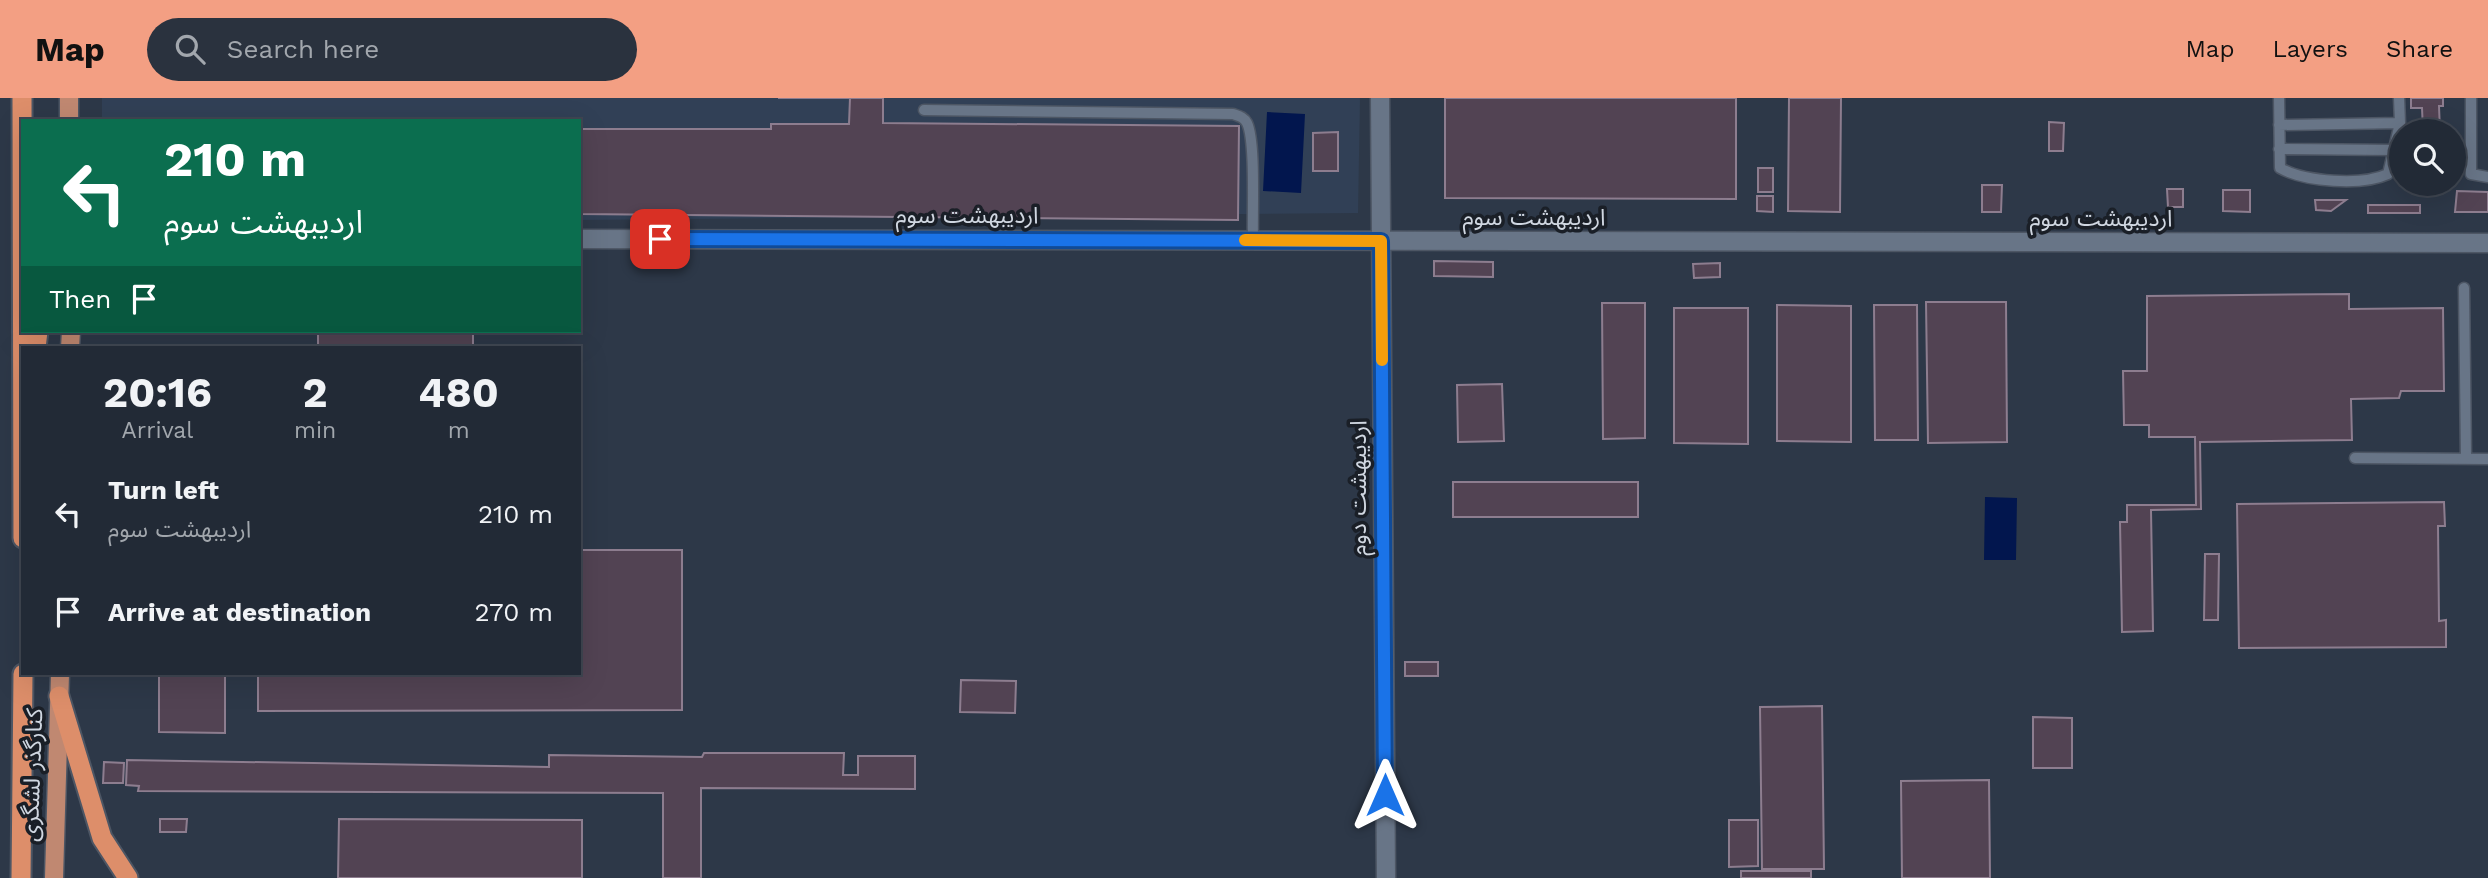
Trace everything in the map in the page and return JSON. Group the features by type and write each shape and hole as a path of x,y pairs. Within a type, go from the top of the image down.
{"highway":[{"path":"22,98 22,119"},
{"path":"21,878 23,675"},
{"path":"59,696 102,838 128,878"}],"main road":[{"path":"69,98 69,119"},
{"name":"کنارگذر لشگری","path":"54,878 60,675"}],"street":[{"name":"اردیبهشت دوم","path":"1380,98 1386,878"},
{"name":"اردیبهشت سوم","path":"581,239 2488,243"}],"lane":[{"path":"2279,98 2280,168 2291,174 2321,179 2375,180 2388,174 2389,170"},
{"path":"2399,98 2400,119"},
{"path":"2471,98 2471,174 2488,177"},
{"path":"924,110 1233,114 1243,118 1247,124 1251,146 1253,240"},
{"path":"2279,125 2389,123"},
{"path":"2279,149 2389,150"},
{"path":"2464,288 2466,459"},
{"path":"2355,458 2488,459"}],"shaded area":[{"path":"102,98 1360,98 1358,213 581,220 581,119 102,119"},
{"path":"1267,112 1305,114 1301,193 1263,191"},
{"path":"1985,497 2017,498 2016,560 1984,560"}],"building":[{"path":"850,98 883,98 883,123 1239,126 1238,220 581,214 581,129 771,129 771,124 849,124"},
{"path":"1445,98 1736,98 1736,199 1445,198"},
{"path":"1789,98 1841,98 1840,212 1788,211"},
{"path":"2411,98 2443,98 2443,106 2439,106 2440,119 2422,119 2422,108 2411,108"},
{"path":"2049,122 2064,123 2063,151 2049,151"},
{"path":"1338,132 1338,171 1313,171 1313,133"},
{"path":"1758,168 1773,168 1773,192 1758,192"},
{"path":"1982,185 2002,185 2001,212 1982,212"},
{"path":"2167,189 2183,189 2183,207 2168,207"},
{"path":"2223,190 2250,190 2250,212 2223,211"},
{"path":"2466,191 2488,192 2488,212 2455,212 2457,196 2466,196"},
{"path":"1757,196 1773,196 1773,212 1757,211"},
{"path":"2315,200 2346,200 2331,211 2316,210"},
{"path":"2368,205 2420,205 2420,213 2368,213"},
{"path":"1434,261 1493,262 1493,277 1434,276"},
{"path":"1720,263 1720,277 1694,278 1693,264"},
{"path":"2349,294 2349,309 2443,308 2444,391 2401,391 2399,398 2351,399 2352,440 2200,442 2201,509 2151,510 2153,631 2122,632 2120,522 2127,522 2127,505 2196,505 2195,437 2149,437 2149,425 2124,425 2123,371 2147,371 2147,296"},
{"path":"1926,302 2006,302 2007,442 1928,443"},
{"path":"1602,303 1645,303 1645,438 1603,439"},
{"path":"1777,305 1851,306 1851,442 1777,441"},
{"path":"1874,305 1917,305 1918,440 1875,440"},
{"path":"1674,308 1748,308 1748,444 1674,443"},
{"path":"318,333 473,333 473,346 318,345"},
{"path":"1502,384 1504,441 1458,442 1457,385"},
{"path":"1453,482 1638,482 1638,517 1453,517"},
{"path":"2444,502 2445,526 2438,526 2439,621 2446,620 2446,647 2239,648 2237,504"},
{"path":"581,550 682,550 682,710 258,711 258,675 581,675"},
{"path":"2205,554 2219,554 2218,620 2204,620"},
{"path":"1405,662 1438,662 1438,676 1405,676"},
{"path":"159,675 225,675 225,733 159,732"},
{"path":"961,680 1016,681 1015,713 960,712"},
{"path":"1822,706 1824,869 1762,869 1760,707"},
{"path":"2033,717 2072,718 2072,768 2033,768"},
{"path":"704,753 844,753 843,775 858,775 858,756 915,756 915,789 701,788 701,878 663,878 663,793 138,791 139,786 126,785 127,760 549,767 549,755 702,757"},
{"path":"104,762 124,763 123,783 103,783"},
{"path":"1989,780 1990,878 1902,878 1901,781"},
{"path":"160,819 187,819 186,832 160,832"},
{"path":"339,819 582,820 582,878 338,878"},
{"path":"1729,820 1758,820 1758,866 1729,867"},
{"path":"1741,871 1811,871 1811,878 1741,878"}],"slow traffic":[{"path":"1245,240 1381,241 1382,360"}],"route":[{"path":"660,239 1381,241 1385,795"}]}
